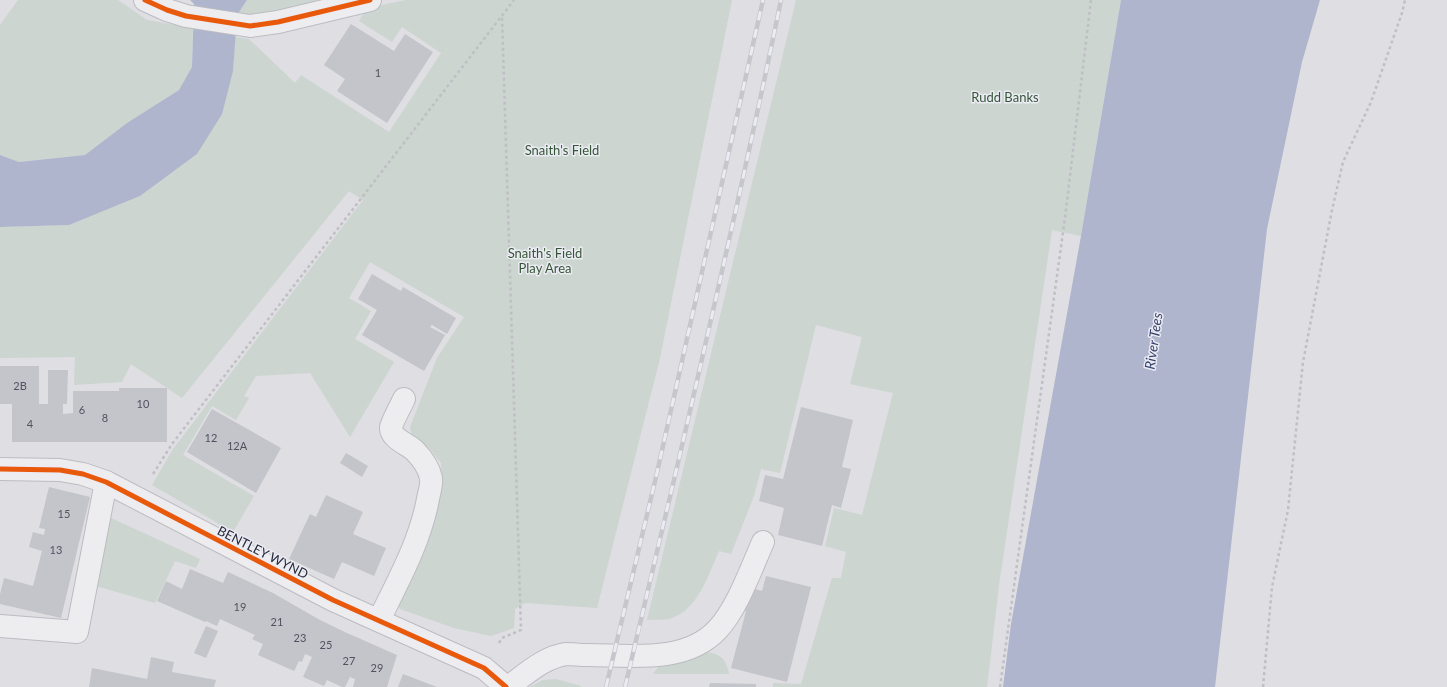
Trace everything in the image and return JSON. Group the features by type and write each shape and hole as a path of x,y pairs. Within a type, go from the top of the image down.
{"street":[{"path":"145,0 167,10 186,16 242,25 259,26 370,0"},
{"path":"380,620 420,533 430,492 431,478 424,462 413,450 393,434 391,427 404,400"},
{"name":"BENTLEY WYND","path":"0,469 60,470 84,474 106,482 313,590 484,668 507,687"},
{"path":"0,626 77,632 106,482"},
{"path":"507,687 551,658 566,654 653,656 680,652 704,642 717,630 727,617 744,586 763,542"}],"path":[{"path":"150,480 172,444 514,0"},
{"path":"1000,687 1065,218 1091,0"},
{"path":"1263,687 1272,588 1288,510 1303,362 1332,210 1343,162 1371,102 1402,13 1405,0"},
{"path":"496,649 502,638 521,630 502,16"}],"green space":[{"path":"18,0 118,0 147,20 193,28 192,67 179,90 127,123 85,155 19,162 0,155 0,25"},
{"path":"247,0 316,0 315,2 267,16 237,15"},
{"path":"406,0 732,0 660,358 597,608 525,603 515,609 514,628 491,636 454,628 400,609 397,603 442,482 441,463 430,449 412,436 410,427 437,358 464,317 370,262 349,298 371,311 355,339 394,362 350,437 310,373 256,376 244,396 249,398 236,420 212,406 183,455 254,496 233,532 152,485 173,449 363,200 349,191 182,398 131,364 122,382 74,385 75,357 0,358 0,227 69,225 140,196 197,154 233,71 235,37 249,39 295,83 301,75 389,132 441,53 402,27 392,42 359,21 367,8"},
{"name":"Rudd Banks","path":"796,0 1121,0 1081,236 1052,230 999,585 987,687 773,687 773,683 801,684 832,578 841,578 846,552 825,546 834,508 862,515 893,393 850,384 862,337 816,325 780,473 761,469 754,496 731,554 719,551 702,590 689,607 669,619 647,620"},
{"path":"109,517 200,559 196,568 175,561 155,603 96,586"},
{"path":"706,652 716,654 722,658 729,674 653,674 659,666 693,653"},
{"path":"556,679 581,687 530,687 543,680"}],"water":[{"path":"190,0 247,0 237,15 233,71 222,114 197,154 140,196 69,225 0,227 0,155 19,162 85,155 127,123 179,90 192,67 194,4"},
{"name":"River Tees","path":"1121,0 1320,0 1302,62 1267,229 1215,687 1003,687 1011,624 1081,236"}],"building":[{"path":"351,24 394,51 405,34 433,52 387,123 337,91 345,79 324,65"},
{"path":"372,274 401,291 403,287 456,318 447,334 432,325 430,327 445,335 424,371 362,335 377,310 358,299"},
{"path":"0,366 39,366 39,404 48,404 48,370 68,370 67,404 63,404 63,414 73,413 73,391 119,391 119,388 167,388 167,442 12,442 12,404 0,404"},
{"path":"801,407 853,420 842,467 851,469 841,508 832,505 822,546 778,535 784,508 759,501 765,475 783,479"},
{"path":"212,409 281,448 256,493 187,452"},
{"path":"346,453 368,466 362,477 340,463"},
{"path":"49,487 90,497 61,618 0,604 0,594 4,578 33,586 42,551 29,547 33,532 44,535 45,529 39,528"},
{"path":"326,495 363,512 353,534 386,548 374,576 342,562 334,579 289,559 310,514 316,517"},
{"path":"190,569 223,583 228,572 273,593 320,620 397,655 387,687 353,687 355,679 350,677 345,687 327,680 324,686 303,677 312,657 305,654 302,662 299,661 294,671 258,655 263,644 252,639 255,635 220,619 217,626 206,621 205,622 157,601 166,581 182,589"},
{"path":"766,576 811,587 787,682 731,668 746,611 743,610 748,587 762,591"},
{"path":"206,626 218,631 206,658 194,653"},
{"path":"151,657 174,662 172,672 216,680 214,687 89,687 92,668 147,679"},
{"path":"403,674 437,687 398,687"},
{"path":"710,683 756,684 756,687 709,687"}],"railway":[{"path":"606,687 656,477 763,0"},
{"path":"625,687 756,121 781,0"}],"cycle path":[{"path":"145,0 167,10 186,16 250,26 278,22 370,0"},
{"path":"0,469 60,470 83,474 106,482 333,600 484,668 506,687"}],"park label":[{"name":"Snaith's Field","path":"562,150"},
{"name":"Snaith's Field Play Area","path":"545,260"}]}
